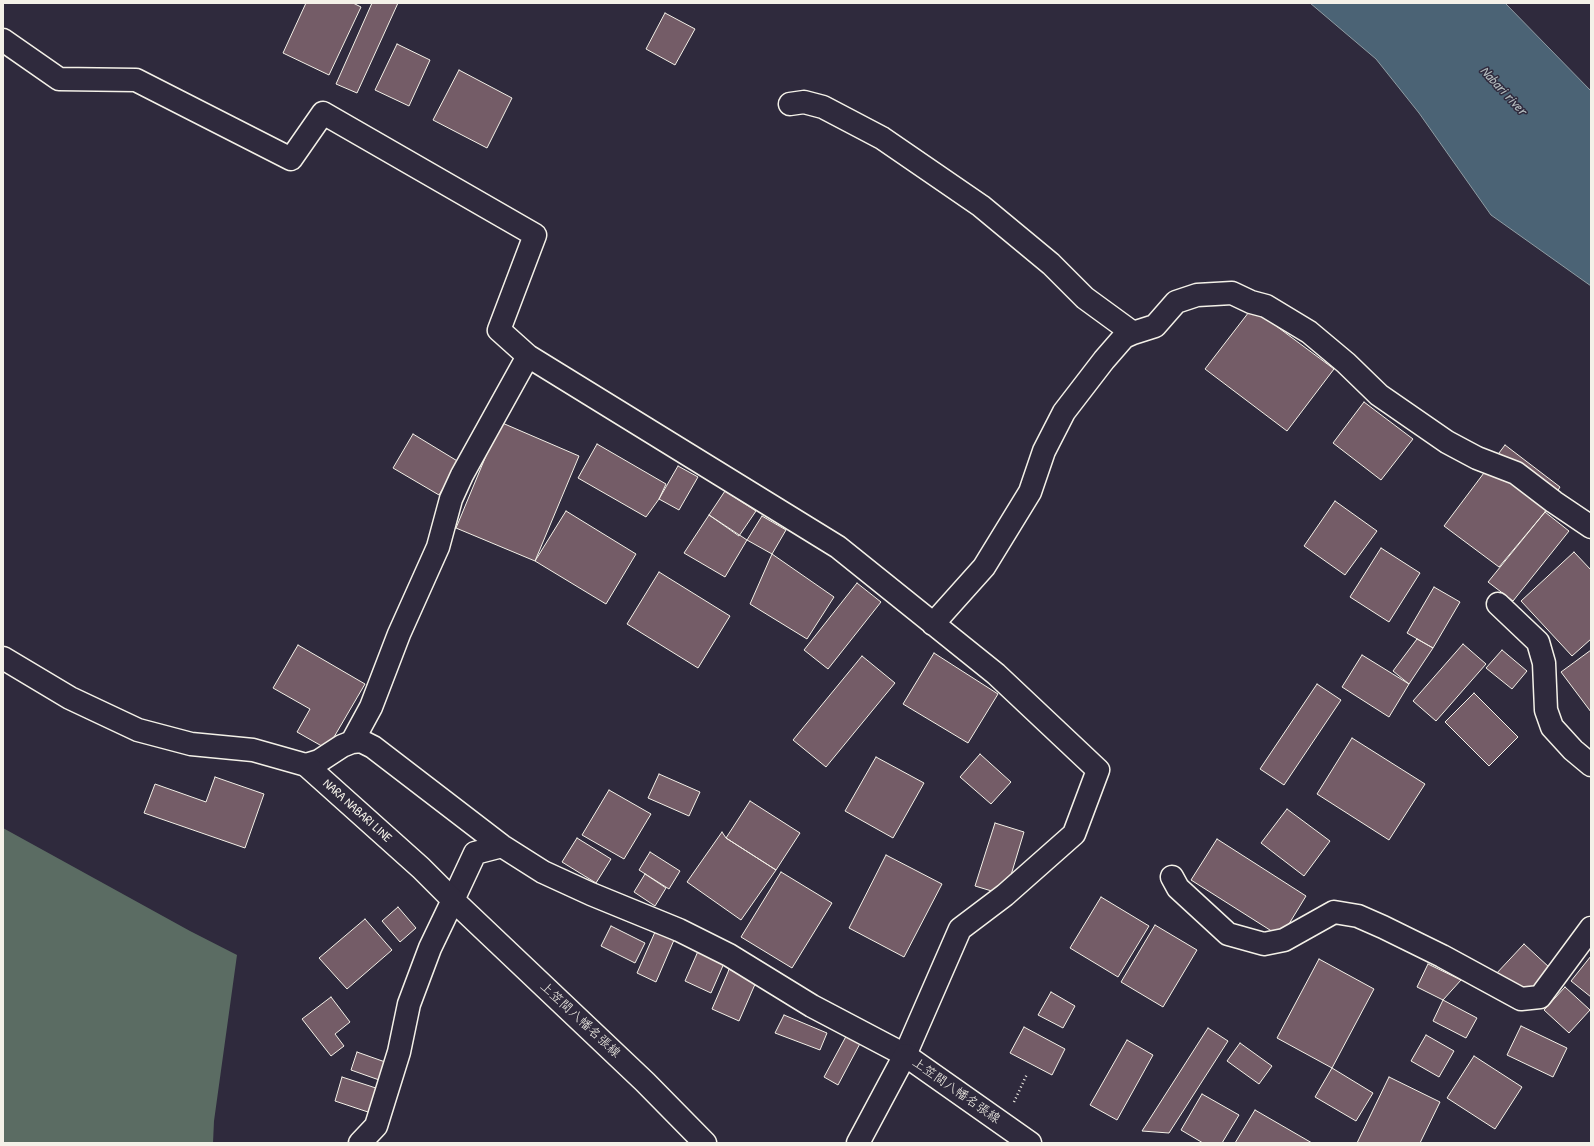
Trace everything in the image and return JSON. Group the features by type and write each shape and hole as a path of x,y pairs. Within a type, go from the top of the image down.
{"street":[{"path":"3,40 59,79 136,80 291,159 323,113 535,235 499,330 528,356 838,547 996,674 1098,770 1074,834 1005,895 960,929 905,1054 812,1006 729,956 679,930 591,894 543,872 502,846 373,747 361,741 352,742 342,746 319,761 306,765"},
{"path":"790,104 804,102 823,107 882,138 981,206 1051,264 1085,298 1133,332"},
{"path":"933,624 988,561 1030,492 1044,450 1064,412 1104,360 1124,337 1133,332 1155,326 1176,302 1197,295 1232,293 1251,302 1266,306 1309,332 1346,363 1379,395 1447,442 1477,458 1516,473 1554,502 1591,527"},
{"path":"352,742 371,707 399,634 438,547 451,500 462,475 528,356"},
{"path":"1498,604 1538,642 1544,663 1546,710 1552,727 1573,750 1591,765"},
{"name":"NARA NABARI LINE","path":"3,658 70,698 138,730 191,744 253,750 306,765 421,868 453,900"},
{"path":"360,1143 376,1126 399,1052 409,1004 430,948 475,853 502,846"},
{"path":"1172,877 1178,888 1228,934 1264,944 1284,940 1334,912 1358,916 1442,956 1489,983 1521,999 1540,997 1591,928"},
{"name":"上笠間八幡名張線","path":"453,900 640,1077 705,1143"},
{"name":"上笠間八幡名張線","path":"858,1143 905,1054 1030,1143"}],"path":[{"path":"1003,1124 1027,1074"}],"green space":[{"path":"3,828 190,931 237,955 214,1121 213,1143 3,1143"}],"water":[{"name":"Nabari river","path":"1310,3 1505,3 1591,91 1591,286 1491,215 1419,113 1376,59"}],"building":[{"path":"306,3 353,3 361,7 329,75 283,53"},
{"path":"372,3 398,3 357,93 336,84"},
{"path":"665,13 695,29 675,65 646,49"},
{"path":"397,44 430,60 409,106 375,90"},
{"path":"459,70 512,98 487,148 433,120"},
{"path":"1252,308 1334,369 1287,431 1205,369"},
{"path":"1364,402 1413,439 1381,480 1333,443"},
{"path":"500,422 579,456 535,561 456,528"},
{"path":"413,434 459,462 439,495 393,468"},
{"path":"597,444 666,484 659,499 646,517 578,478"},
{"path":"1505,445 1560,487 1545,512 1499,567 1444,526"},
{"path":"678,466 698,477 679,510 659,499"},
{"path":"725,491 756,511 739,536 709,515"},
{"path":"1335,501 1377,531 1345,575 1304,546"},
{"path":"566,511 636,554 606,604 535,561"},
{"path":"1545,512 1569,531 1513,601 1488,582"},
{"path":"709,515 747,540 725,577 684,553"},
{"path":"762,516 786,530 772,554 747,540"},
{"path":"1381,548 1420,573 1389,622 1350,597"},
{"path":"1574,552 1591,570 1591,639 1572,656 1521,601"},
{"path":"772,554 834,597 807,639 750,604"},
{"path":"659,572 730,616 698,668 627,624"},
{"path":"857,583 881,602 828,669 804,650"},
{"path":"1434,587 1460,602 1433,648 1407,633"},
{"path":"1417,639 1433,648 1409,684 1393,671"},
{"path":"1463,644 1486,664 1436,721 1413,701"},
{"path":"298,645 365,684 327,749 297,732 310,709 273,688"},
{"path":"1502,650 1527,671 1512,689 1486,668"},
{"path":"1591,650 1591,712 1561,672"},
{"path":"934,653 998,694 968,743 903,704"},
{"path":"1362,655 1409,684 1389,717 1342,687"},
{"path":"862,656 895,683 826,767 793,740"},
{"path":"1317,684 1341,700 1284,785 1260,769"},
{"path":"1474,693 1518,737 1489,766 1445,722"},
{"path":"1352,738 1425,784 1389,840 1317,794"},
{"path":"980,754 1011,782 991,804 960,777"},
{"path":"876,757 924,783 893,838 845,811"},
{"path":"659,774 700,792 689,816 648,798"},
{"path":"215,777 264,794 245,848 144,813 155,784 206,802"},
{"path":"609,790 651,814 624,859 582,835"},
{"path":"750,801 800,833 776,870 726,838"},
{"path":"1287,809 1330,841 1304,876 1261,843"},
{"path":"995,823 1024,832 1005,895 975,886"},
{"path":"722,832 726,838 776,870 741,920 687,882"},
{"path":"577,838 611,859 596,883 562,862"},
{"path":"1217,839 1306,896 1281,937 1191,880"},
{"path":"650,852 680,871 669,889 639,870"},
{"path":"886,855 942,884 904,957 849,928"},
{"path":"781,872 832,903 792,968 741,937"},
{"path":"645,874 666,888 655,906 634,892"},
{"path":"1101,897 1149,926 1118,977 1070,948"},
{"path":"398,907 416,928 400,942 382,921"},
{"path":"365,919 392,950 347,989 319,958"},
{"path":"1155,925 1197,950 1163,1007 1121,982"},
{"path":"611,926 645,943 635,963 601,946"},
{"path":"655,932 674,940 656,982 637,973"},
{"path":"1524,944 1550,968 1521,999 1495,975"},
{"path":"699,949 725,961 711,993 685,981"},
{"path":"1591,956 1591,997 1571,981"},
{"path":"1319,959 1374,989 1332,1068 1277,1038"},
{"path":"1428,964 1461,980 1443,1000 1417,987"},
{"path":"729,969 756,982 739,1021 712,1009"},
{"path":"1565,987 1590,1010 1569,1033 1544,1010"},
{"path":"1051,992 1075,1006 1063,1028 1038,1015"},
{"path":"331,997 350,1022 335,1034 344,1046 331,1056 302,1019"},
{"path":"1443,1000 1477,1018 1466,1038 1433,1021"},
{"path":"784,1015 827,1033 820,1050 775,1033"},
{"path":"1521,1026 1567,1048 1553,1077 1507,1055"},
{"path":"1024,1027 1065,1049 1052,1075 1010,1053"},
{"path":"1208,1028 1228,1041 1169,1133 1142,1131"},
{"path":"850,1029 864,1036 838,1085 824,1077"},
{"path":"1426,1035 1454,1051 1439,1077 1411,1061"},
{"path":"1127,1040 1153,1055 1117,1120 1090,1105"},
{"path":"1240,1043 1272,1066 1259,1084 1227,1061"},
{"path":"357,1052 388,1063 382,1081 351,1070"},
{"path":"1474,1056 1522,1087 1495,1129 1447,1098"},
{"path":"1332,1068 1373,1093 1356,1121 1315,1097"},
{"path":"342,1077 379,1089 371,1113 335,1101"},
{"path":"1389,1077 1440,1102 1420,1143 1357,1143"},
{"path":"1202,1094 1239,1115 1222,1143 1203,1143 1181,1130"},
{"path":"1255,1110 1312,1143 1235,1143"}]}
